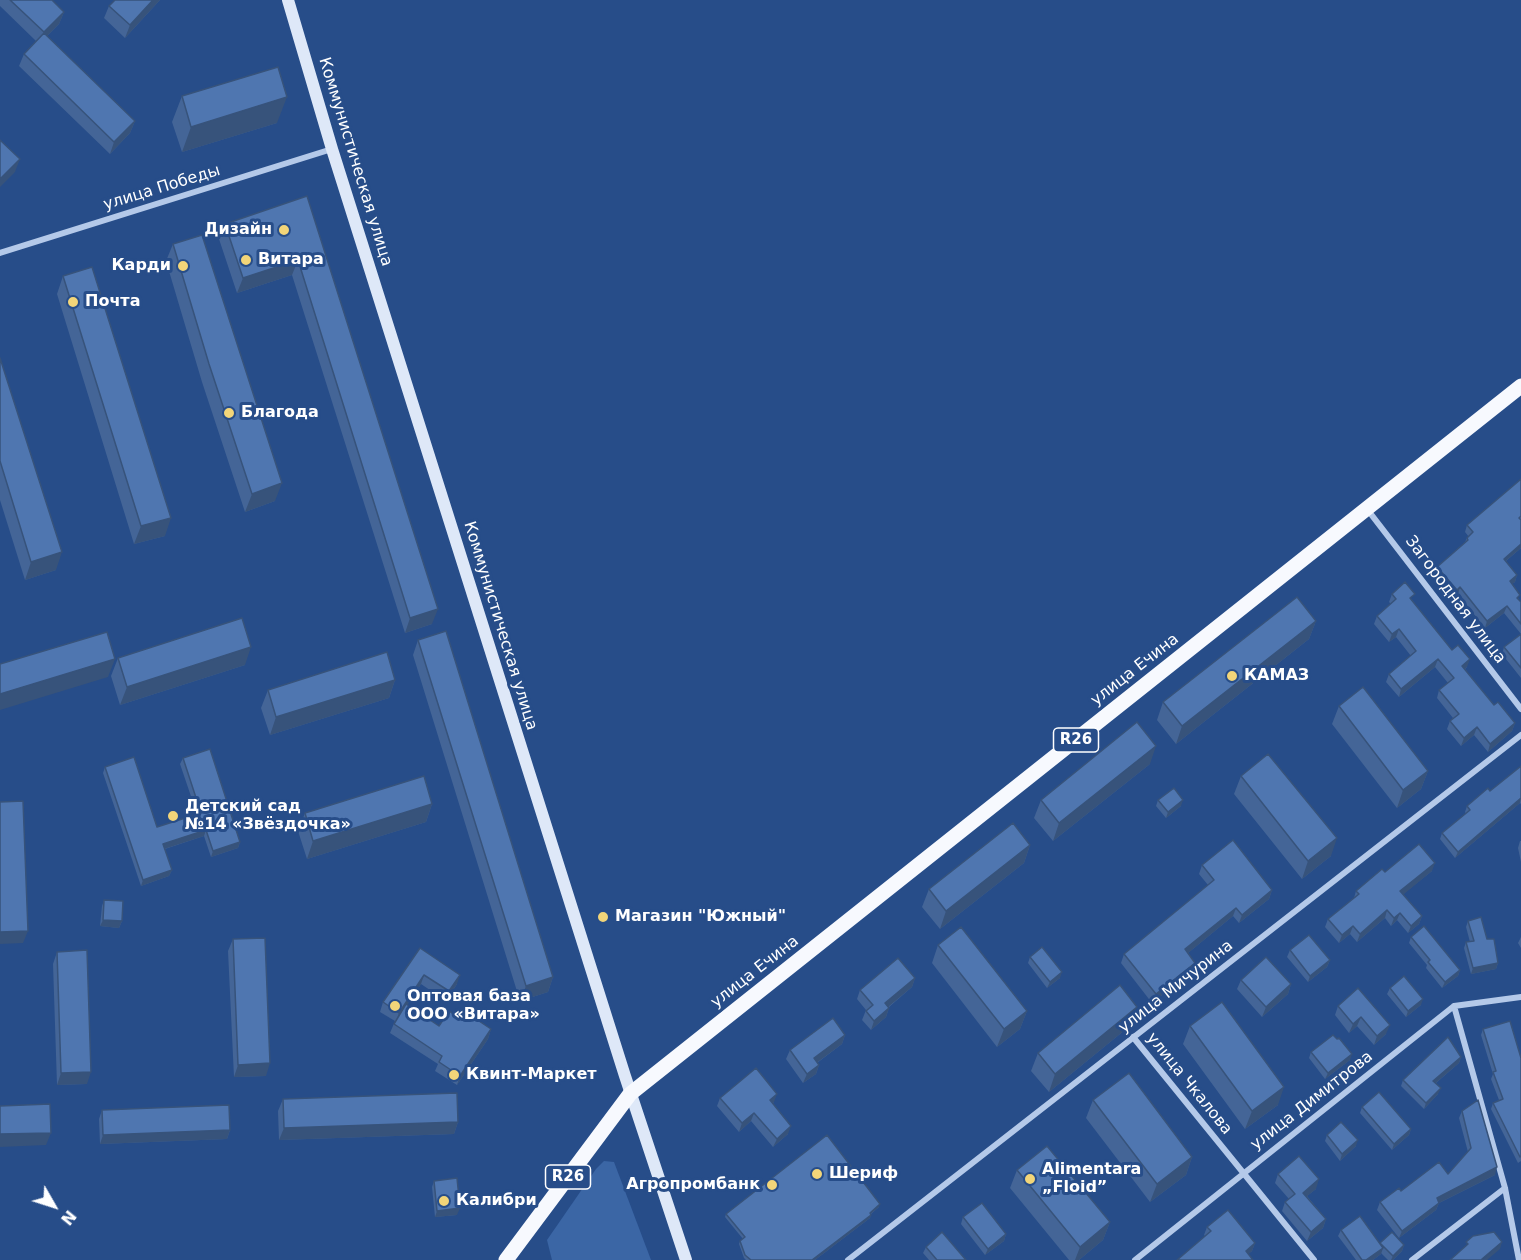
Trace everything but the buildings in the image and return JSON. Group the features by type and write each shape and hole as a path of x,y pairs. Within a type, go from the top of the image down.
{"main road":[{"name":"Коммунистическая улица","path":"288,0 332,149 630,1094 686,1260"},
{"name":"улица Ечина","path":"630,1094 1521,386"},
{"name":"R26","path":"506,1260 630,1094"}],"street":[{"name":"улица Победы","path":"0,253 332,149"},
{"name":"Загородная улица","path":"1367,508 1521,709"},
{"name":"улица Мичурина","path":"848,1260 1521,735"},
{"path":"1519,1260 1505,1188 1454,1006 1521,998"},
{"name":"улица Димитрова","path":"1135,1260 1454,1006"},
{"name":"улица Чкалова","path":"1133,1037 1314,1260"},
{"path":"1412,1260 1505,1188"}],"shaded area":[{"path":"604,1161 614,1162 651,1260 552,1260 547,1240 596,1169"}],"place":[{"name":"Дизайн","path":"284,230"},
{"name":"Витара","path":"246,260"},
{"name":"Карди","path":"183,266"},
{"name":"Почта","path":"73,302"},
{"name":"Благода","path":"229,413"},
{"name":"КАМАЗ","path":"1232,676"},
{"name":"Детский сад №14 «Звёздочка»","path":"173,816"},
{"name":"Магазин \"Южный\"","path":"603,917"},
{"name":"Оптовая база ООО «Витара»","path":"395,1006"},
{"name":"Квинт-Маркет","path":"454,1075"},
{"name":"Шериф","path":"817,1174"},
{"name":"Alimentara „Floid”","path":"1030,1179"},
{"name":"Агропромбанк","path":"772,1185"},
{"name":"Калибри","path":"444,1201"}]}
